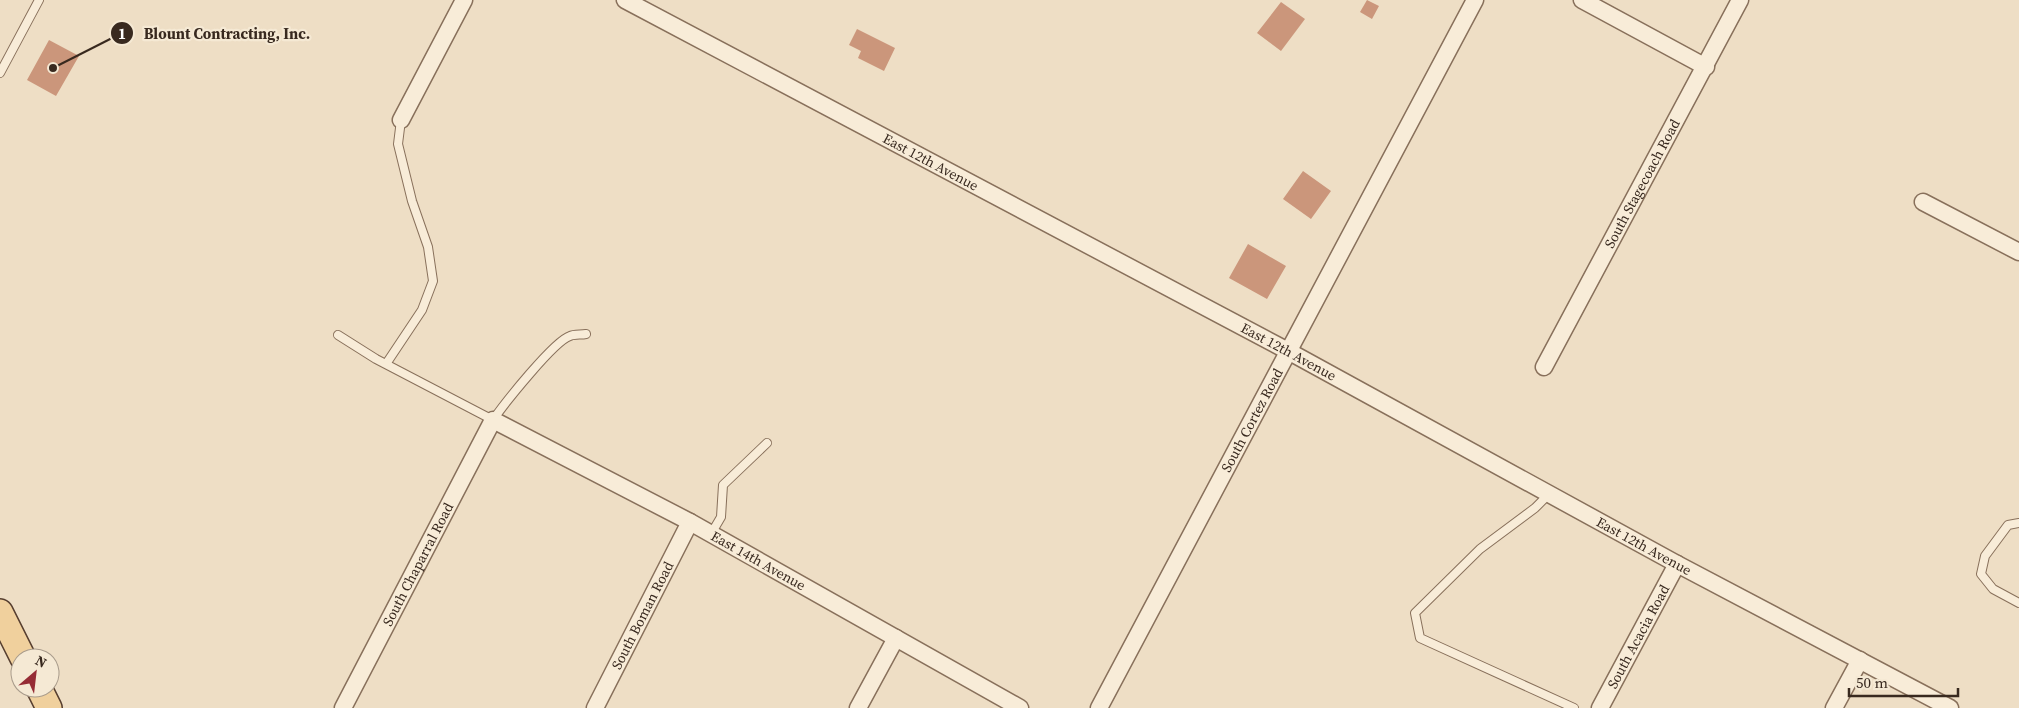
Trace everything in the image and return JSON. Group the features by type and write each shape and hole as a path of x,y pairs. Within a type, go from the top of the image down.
{"main road":[{"path":"0,612 18,648"}],"street":[{"path":"401,120 464,0"},
{"name":"East 12th Avenue","path":"625,0 1288,351 1677,564 1950,708"},
{"name":"South Cortez Road","path":"1099,708 1475,0"},
{"path":"1582,0 1706,66"},
{"name":"South Stagecoach Road","path":"1544,367 1740,0"},
{"path":"1923,202 2019,252"},
{"name":"East 14th Avenue","path":"493,420 690,522 1020,708"},
{"name":"South Chaparral Road","path":"343,708 493,420"},
{"name":"South Boman Road","path":"595,708 690,522"},
{"name":"South Acacia Road","path":"1600,708 1677,564"},
{"path":"858,708 896,638"},
{"path":"1834,708 1860,660"}],"lane":[{"path":"0,73 39,0"},
{"path":"386,364 422,310 433,281 428,247 412,201 398,144 401,120"},
{"path":"338,334 386,364 493,420 513,391 553,350 569,336 586,334"},
{"path":"711,534 721,517 723,485 767,443"},
{"path":"1549,494 1534,508 1480,549 1415,613 1420,638 1574,708"},
{"path":"2019,524 2008,524 1985,556 1981,574 1993,589 2019,603"}],"building":[{"path":"1367,0 1379,6 1372,19 1360,12"},
{"path":"1281,2 1305,19 1281,51 1257,33"},
{"path":"857,29 895,48 884,71 858,58 861,51 849,45"},
{"path":"49,40 79,56 56,96 27,80"},
{"path":"1303,171 1331,191 1311,219 1283,199"},
{"path":"1248,244 1286,266 1267,299 1229,278"}],"place":[{"name":"Blount Contracting, Inc.","path":"53,68"}]}
